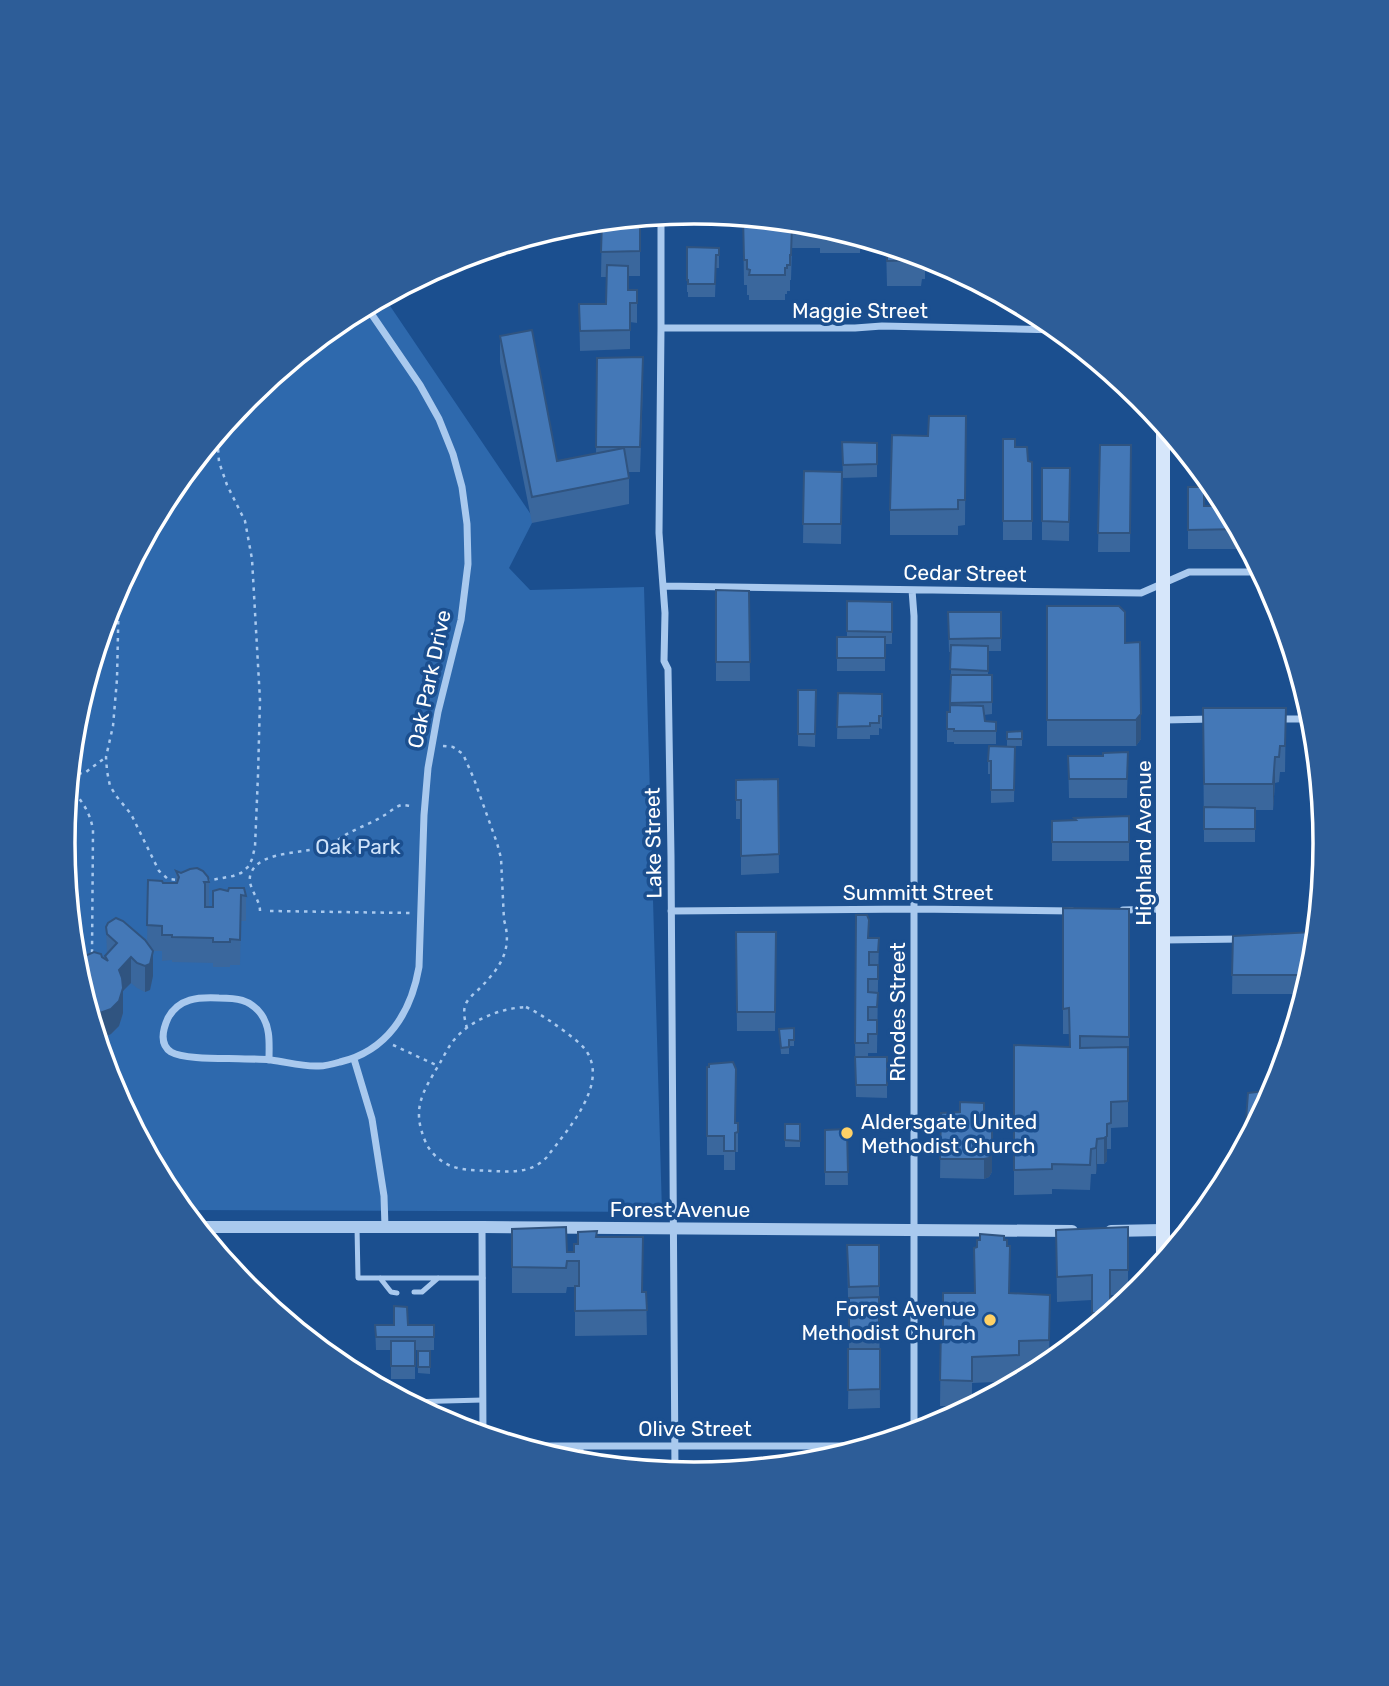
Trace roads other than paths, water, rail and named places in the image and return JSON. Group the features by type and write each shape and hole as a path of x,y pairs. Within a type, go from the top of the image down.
{"main road":[{"name":"Highland Avenue","path":"1163,439 1163,1247"}],"street":[{"name":"Lake Street","path":"660,225 659,533 666,613 664,661 668,669 675,1462"},
{"name":"Oak Park Drive","path":"270,1060 268,1026 253,1005 244,1000 196,998 179,1006 171,1013 165,1025 164,1045 171,1052 185,1056 325,1066 354,1059 383,1040 406,1009 419,967 428,768 438,712 461,620 468,564 467,524 462,487 439,419 420,385 372,315"},
{"name":"Maggie Street","path":"661,328 894,326 1041,330"},
{"name":"Cedar Street","path":"663,586 1141,593 1189,572 1251,572"},
{"name":"Rhodes Street","path":"912,590 914,1421"},
{"path":"1266,718 1301,719"},
{"path":"1164,720 1214,719"},
{"path":"1116,911 1164,909"},
{"name":"Summitt Street","path":"671,911 1077,911"},
{"path":"1164,940 1244,939"},
{"path":"354,1059 372,1119 386,1227"},
{"name":"Forest Avenue","path":"211,1227 1163,1230"},
{"path":"482,1227 483,1424"},
{"name":"Olive Street","path":"556,1446 833,1446"}],"lane":[{"path":"357,1227 358,1278 483,1278"},
{"path":"380,1278 391,1292 397,1293"},
{"path":"414,1292 422,1292 438,1278"},
{"path":"428,1401 483,1400"},
{"path":"581,1446 581,1451"}],"place":[{"name":"Aldersgate United Methodist Church","path":"847,1133"},
{"name":"Forest Avenue Methodist Church","path":"990,1320"}],"park label":[{"name":"Oak Park","path":"358,846"}]}
